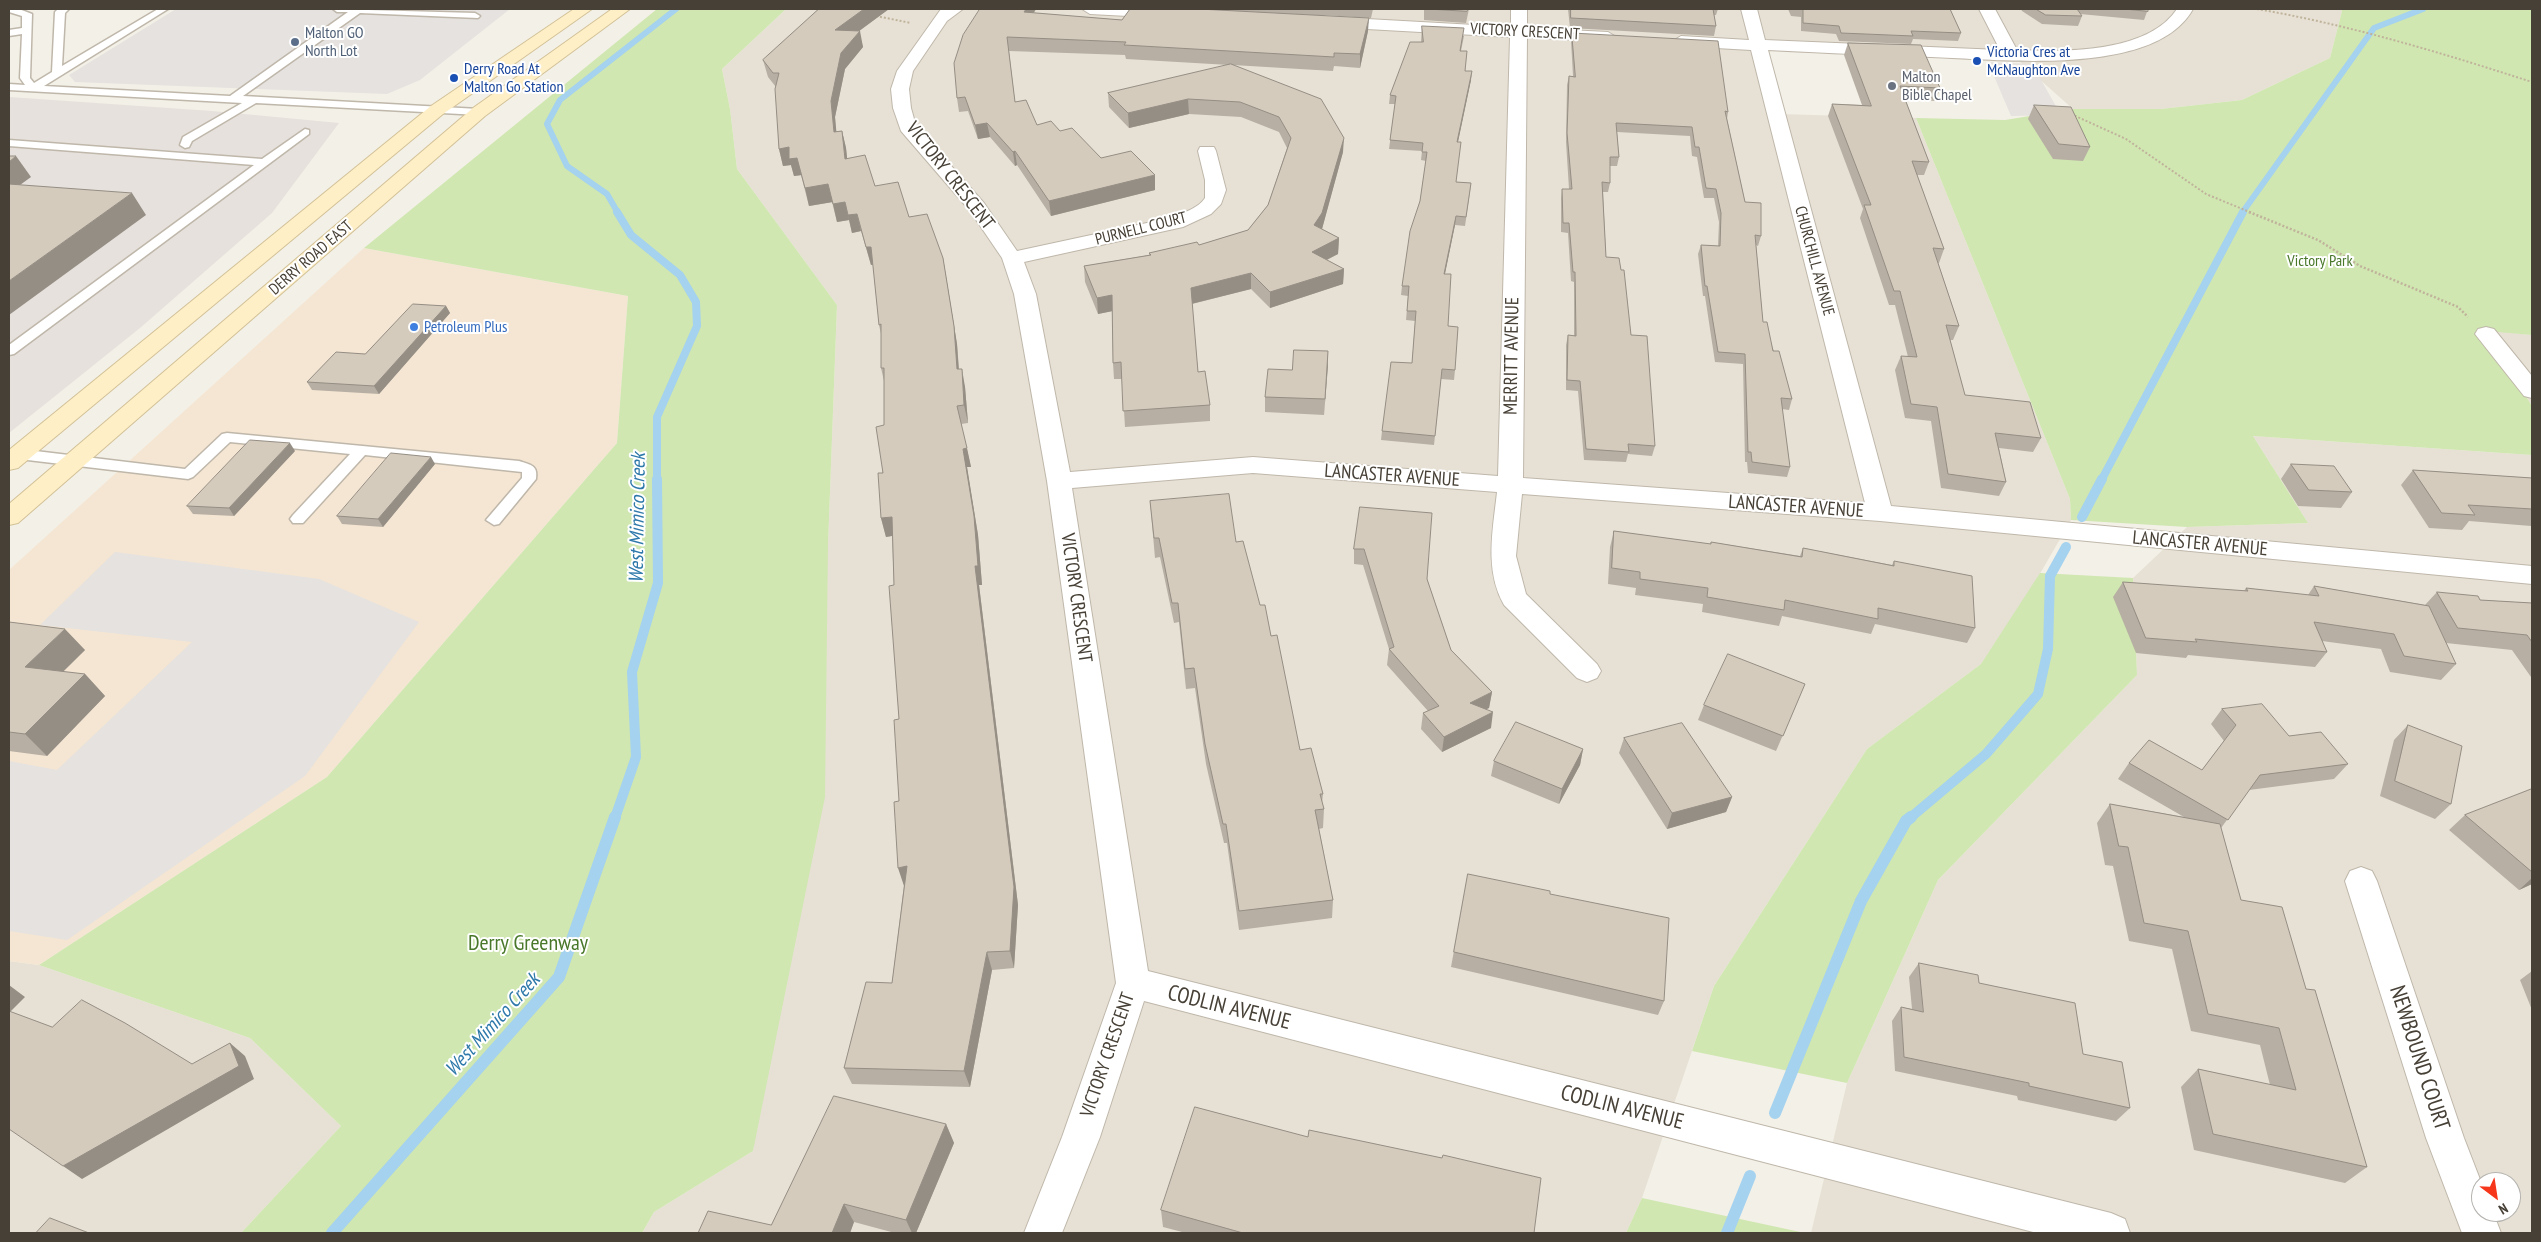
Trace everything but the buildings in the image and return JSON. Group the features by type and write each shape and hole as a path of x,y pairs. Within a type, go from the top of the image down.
{"main road":[{"name":"DERRY ROAD EAST","path":"14,458 437,110 584,9"},
{"name":"DERRY ROAD EAST","path":"9,517 479,112 622,9"}],"street":[{"name":"VICTORY CRESCENT","path":"955,9 949,10 935,27 905,71 900,89 906,127 977,207 1012,258 1024,294 1059,481 1133,983 1081,1137 1043,1233"},
{"path":"1090,9 1181,14"},
{"name":"MERRITT AVENUE","path":"1519,9 1510,485 1503,556 1514,598 1587,671"},
{"name":"CHURCHILL AVENUE","path":"1749,9 1880,513"},
{"path":"1987,9 2011,54"},
{"path":"1662,40 1758,46 2011,54 2082,54 2119,48 2153,37 2175,24 2185,9"},
{"name":"VICTORY CRESCENT","path":"1320,21 1623,38"},
{"name":"PURNELL COURT","path":"1012,258 1176,223 1197,215 1212,206 1217,192 1207,152"},
{"path":"2486,334 2532,391"},
{"name":"LANCASTER AVENUE","path":"1059,481 1185,469 1253,465 1880,513 2532,576"},
{"name":"NEWBOUND COURT","path":"2361,881 2445,1138 2482,1233"},
{"name":"CODLIN AVENUE","path":"1133,983 2111,1233"}],"lane":[{"path":"10,9 26,14 25,78 33,88"},
{"path":"57,72 60,12 64,9"},
{"path":"33,88 164,9"},
{"path":"337,9 475,16"},
{"path":"232,99 358,9"},
{"path":"9,33 26,30"},
{"path":"9,87 479,112"},
{"path":"171,155 185,146 200,140 226,121 229,116 254,100"},
{"path":"9,351 304,132"},
{"path":"9,143 262,162"},
{"path":"14,458 74,462 188,474 227,437 519,466 530,470 529,479 494,520"},
{"path":"298,519 362,450"}],"path":[{"path":"2257,9 2287,14 2454,57 2532,82"},
{"path":"872,16 935,27"},
{"path":"2068,114 2077,115 2126,139 2197,189 2318,240 2360,266 2458,307 2486,334"}],"shaded area":[{"name":"Malton GO North Lot","path":"176,9 510,9 420,80 387,94 75,82 69,75"},
{"path":"786,9 2340,9 2342,11 2330,58 2242,100 2161,109 2073,109 2011,54 1758,46 1779,114 1916,118 2070,499 2071,520 2023,603 1981,664 1867,749 1714,986 1642,1198 1626,1233 642,1233 654,1212 753,1151 828,545 837,305 737,169 730,109 722,69"},
{"path":"1988,62 2032,64 2061,115 2011,116"},
{"path":"9,97 212,111 339,123 272,213 140,328 9,433"},
{"path":"364,248 628,296 617,443 327,777 39,965 9,961 9,570"},
{"path":"2486,330 2532,335 2532,406"},
{"path":"2253,436 2532,455 2532,1233 1811,1233 1847,1083 1938,880 2137,675 2133,578 2187,527 2308,523"},
{"path":"115,552 319,579 419,622 305,776 67,940 9,931 9,761 57,770 192,642 40,625"},
{"path":"9,961 39,965 250,1038 341,1126 241,1233 9,1233"}],"green space":[{"name":"Derry Greenway","path":"657,9 786,9 722,69 730,109 737,169 837,305 828,545 825,797 753,1151 654,1212 642,1233 241,1233 341,1126 250,1038 39,965 327,777 617,443 628,296 364,248"},
{"name":"Victory Park","path":"2340,9 2532,9 2532,335 2486,331 2532,406 2532,455 2253,436 2308,523 2187,527 2071,520 2070,499 1916,118 2005,120 2073,109 2161,109 2242,100 2330,58 2342,11"},
{"path":"2040,573 2133,578 2137,675 1938,880 1847,1083 1692,1051 1714,986 1867,749 1981,664"},
{"path":"1642,1198 1805,1233 1626,1233"}],"waterway":[{"name":"West Mimico Creek","path":"618,213 607,194 567,166 547,124 560,100 676,9"},
{"path":"2242,213 2374,28 2423,9"},
{"name":"West Mimico Creek","path":"617,212 631,235 680,275 696,302 697,326 657,417 657,479"},
{"path":"2101,481 2243,212"},
{"name":"West Mimico Creek","path":"615,818 636,757 632,672 658,583 657,479"},
{"path":"2082,517 2102,479"},
{"path":"1910,818 1986,754 2038,694 2048,649 2050,576 2066,547"},
{"name":"West Mimico Creek","path":"332,1233 559,977 615,817"},
{"path":"1775,1113 1861,901 1906,821 1911,817"},
{"path":"1727,1233 1750,1176"}],"place":[{"name":"Malton GO North Lot","path":"295,42"},
{"name":"Victoria Cres at McNaughton Ave","path":"1977,61"},
{"name":"Derry Road At Malton Go Station","path":"454,78"},
{"name":"Malton Bible Chapel","path":"1892,86"},
{"name":"Petroleum Plus","path":"414,327"}]}
